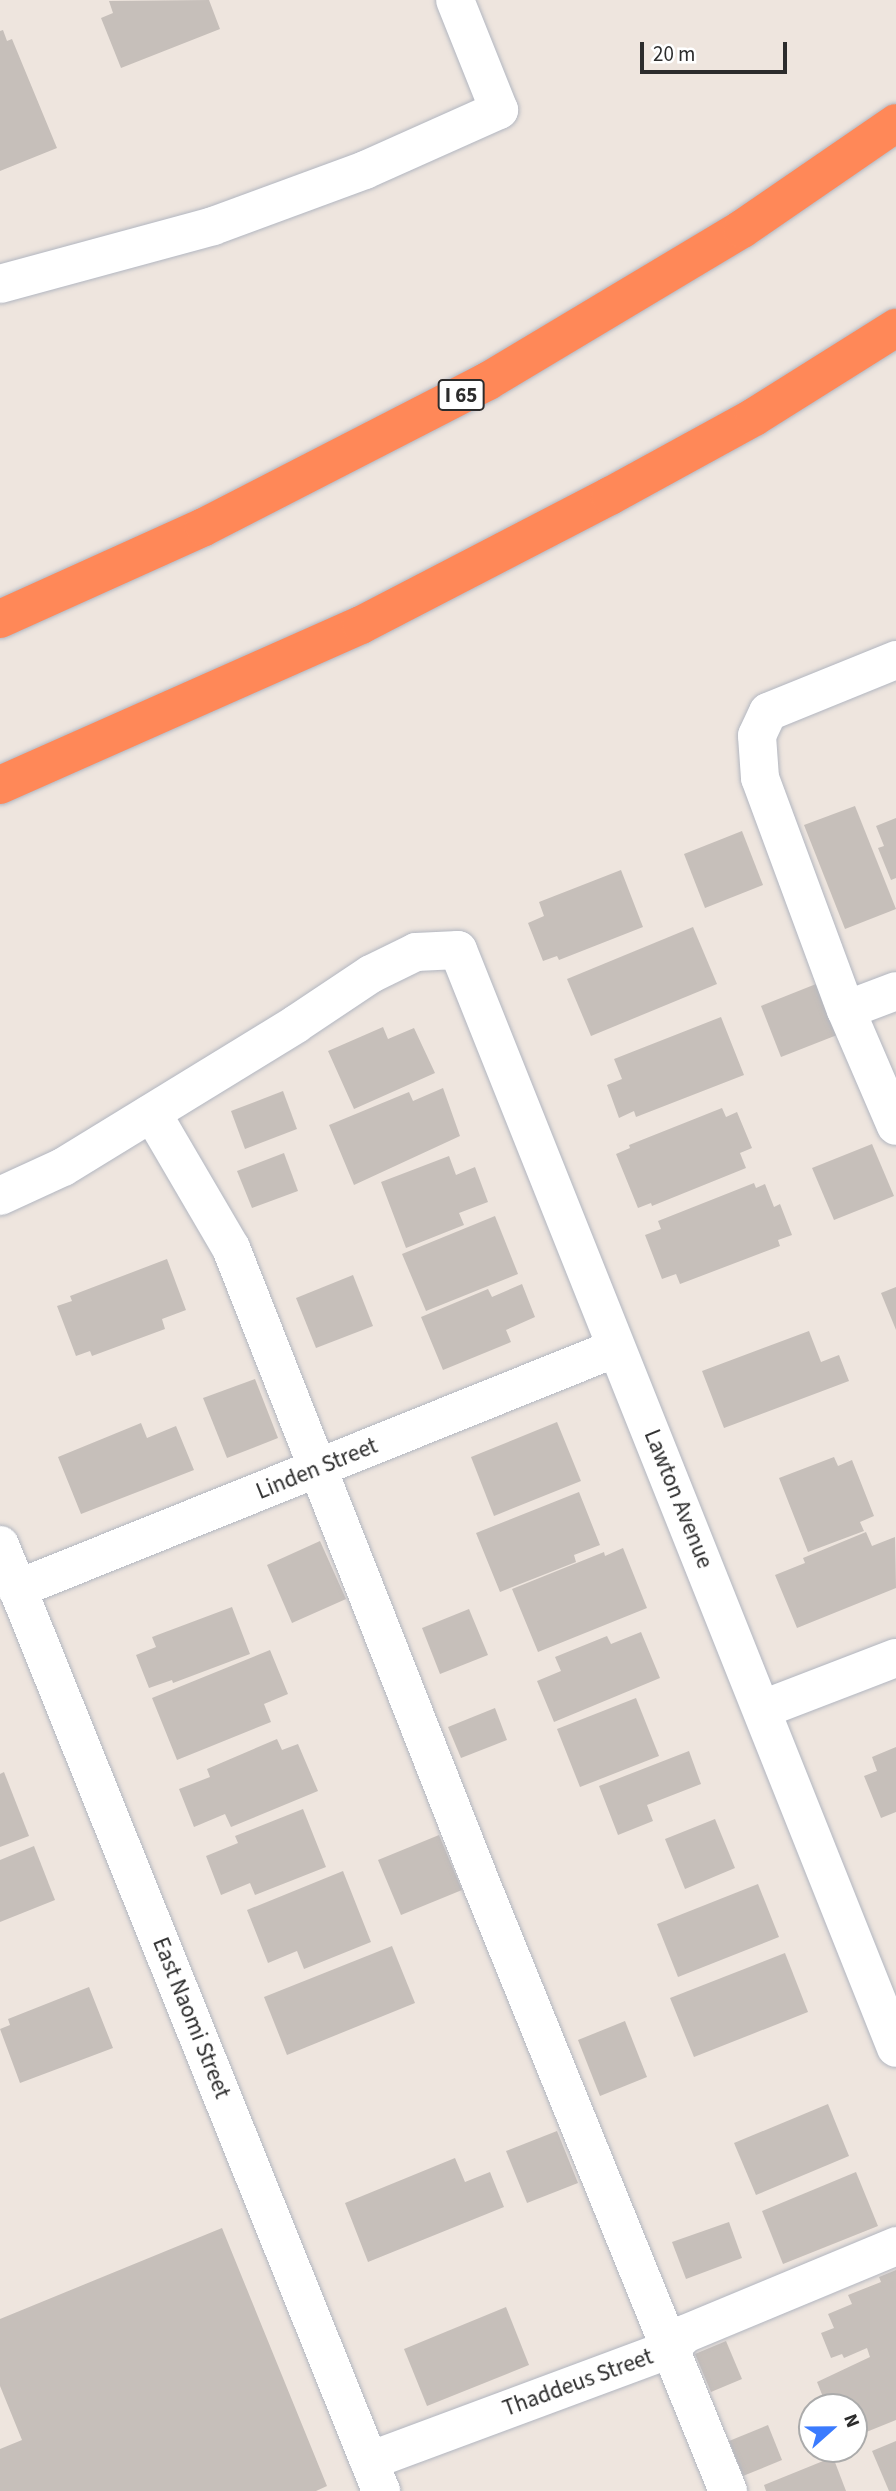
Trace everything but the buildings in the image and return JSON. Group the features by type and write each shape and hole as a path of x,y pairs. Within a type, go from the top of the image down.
{"highway":[{"name":"I 65","path":"0,619 204,527 488,381 742,229 896,123"},
{"path":"0,785 360,625 754,418 896,328"}],"street":[{"path":"0,284 213,226 365,170 499,110 455,0"},
{"path":"896,660 768,712 757,736 760,778 846,1010 896,1126"},
{"name":"Lawton Avenue","path":"152,1113 371,974 416,952 458,950 896,2048"},
{"path":"846,1010 896,991"},
{"path":"0,1196 63,1167 152,1113 231,1248 728,2491"},
{"name":"Linden Street","path":"17,1589 616,1348"},
{"name":"East Naomi Street","path":"0,1545 368,2480"},
{"path":"763,1709 896,1658"},
{"name":"Thaddeus Street","path":"368,2480 670,2349 685,2334 896,2246"}]}
